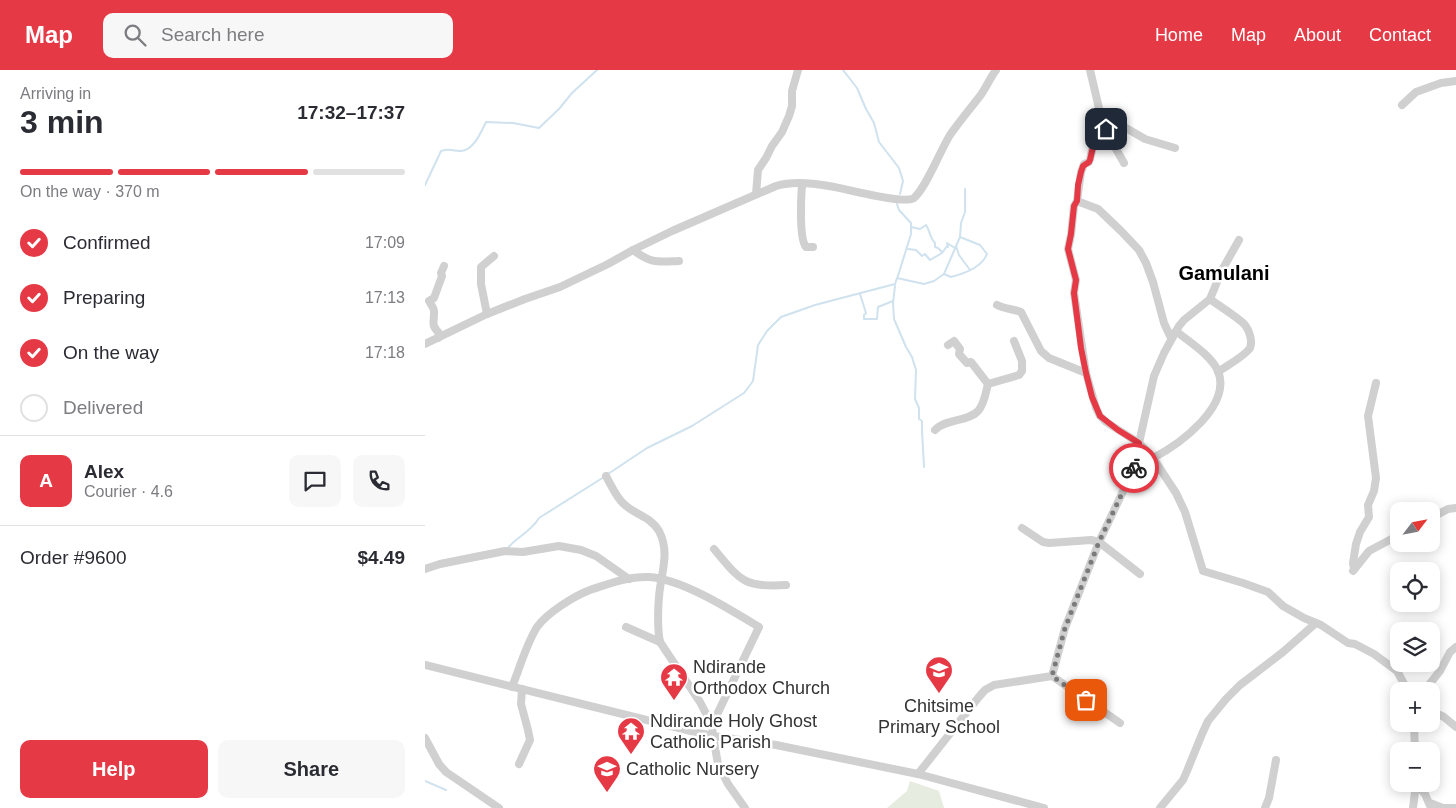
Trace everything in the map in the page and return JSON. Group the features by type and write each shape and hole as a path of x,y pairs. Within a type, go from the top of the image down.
{"street":[{"path":"756,194 758,170 789,116 792,91 798,70"},
{"path":"425,344 487,314 560,287 672,231 756,194 784,184 830,186 888,198 911,200 921,190 951,135 996,70"},
{"path":"1090,70 1102,121 1124,163"},
{"path":"1402,105 1416,92 1441,83 1456,81"},
{"path":"1102,121 1119,124 1145,139 1175,148"},
{"path":"1107,133 1097,128 1094,134 1095,138 1090,160 1083,166 1078,185 1077,201 1074,206 1068,249 1076,280 1074,293 1086,373 1092,397 1100,416 1139,443 1153,458 1176,493 1185,512 1203,571 1268,592 1283,606 1333,632 1348,643 1355,644 1373,654 1397,671 1403,682"},
{"path":"801,184 803,244 806,247 813,247"},
{"path":"1077,201 1098,209 1139,250 1146,262 1171,338"},
{"path":"1052,676 1065,628 1099,542 1135,466 1154,376 1171,338 1184,320 1210,299 1222,270 1239,240"},
{"path":"633,250 651,261 679,261"},
{"path":"487,314 481,284 481,267 494,256"},
{"path":"438,338 439,333 435,329 433,321 435,314 429,301 434,298 444,266"},
{"path":"1210,299 1245,325 1250,334 1250,347 1245,353 1218,372"},
{"path":"997,305 1021,312 1041,351 1049,358 1086,373"},
{"path":"1153,458 1185,438 1199,424 1210,411 1221,388 1218,372 1206,355 1176,331"},
{"path":"948,345 955,341 960,349 959,354 967,363 971,362 988,384"},
{"path":"988,384 1019,374 1022,371 1022,360 1014,341"},
{"path":"1376,383 1368,416 1375,478 1374,491 1368,505 1369,517 1360,532 1356,544 1353,563 1354,570 1369,551 1390,540"},
{"path":"935,430 939,426 957,421 978,411 983,403 988,384"},
{"path":"605,476 622,503 647,518 659,532 663,542 665,560 660,588 658,633 660,642 700,702 712,725 718,764 728,784 745,808"},
{"path":"1440,513 1448,509 1456,508"},
{"path":"1022,528 1043,542 1091,540 1099,542 1140,574"},
{"path":"425,569 495,552 523,552 559,546 581,550 596,556 629,579"},
{"path":"714,549 740,578 752,584 768,586 786,585"},
{"path":"512,687 537,628 545,618 577,595 614,582 647,577 662,578 706,597 759,627 712,725"},
{"path":"1160,808 1183,780 1201,734 1208,721 1226,699 1239,685 1283,652 1316,623"},
{"path":"625,627 660,642"},
{"path":"1431,682 1440,671 1450,652 1456,646"},
{"path":"425,665 713,736 775,745 918,774 1044,808"},
{"path":"918,774 985,690 994,685 1052,676 1120,723"},
{"path":"519,764 529,740 521,704 522,690"},
{"path":"1440,715 1456,727"},
{"path":"425,738 439,764 446,772 499,808"},
{"path":"1265,808 1269,798 1276,760"},
{"path":"1413,808 1415,792"},
{"path":"1423,792 1431,806 1456,808"}],"shaded area":[{"path":"910,781 939,791 944,808 887,808 907,791"}],"waterway":[{"path":"425,185 441,151 466,150 476,140 486,122 513,123 539,128 597,70"},
{"path":"843,70 857,88 874,123 879,142 899,168 903,181 900,194"},
{"path":"608,474 647,448 692,426 744,393 753,381 758,345 767,331 781,317 815,305 895,284 897,278 924,284 934,281 944,274 960,237 961,223 965,212 965,189"},
{"path":"897,204 899,210 911,223 911,234 897,279"},
{"path":"911,227 920,229 926,225 935,243 935,247 942,252"},
{"path":"944,274 951,277 966,272 985,259 987,254 980,245 960,237"},
{"path":"908,249 916,250 922,256 925,254 930,260 942,253 948,247 947,243 955,248"},
{"path":"956,246 959,255 970,270"},
{"path":"895,286 894,319 916,370 915,399 919,408 919,419 922,421 924,467"},
{"path":"860,294 866,313 864,319 877,319 878,307 893,301"},
{"path":"507,549 532,527 539,518 604,477"},
{"path":"425,781 446,790"}],"way so far":[{"path":"1086,700 1052,676 1065,628 1099,542 1134,468"}],"place":[{"name":"Chitsime Primary School","path":"939,694"},
{"name":"Ndirande Orthodox Church","path":"674,701"},
{"name":"Ndirande Holy Ghost Catholic Parish","path":"631,755"},
{"name":"Catholic Nursery","path":"607,793"}],"district":[{"name":"Gamulani","path":"1224,273"}],"route":[{"path":"1106,129 1107,133 1105,134 1097,128 1094,134 1095,138 1090,160 1083,166 1081,172 1068,252 1077,284 1074,291 1076,312 1081,348 1092,397 1100,416 1106,422 1139,443 1139,454 1134,468"}]}
